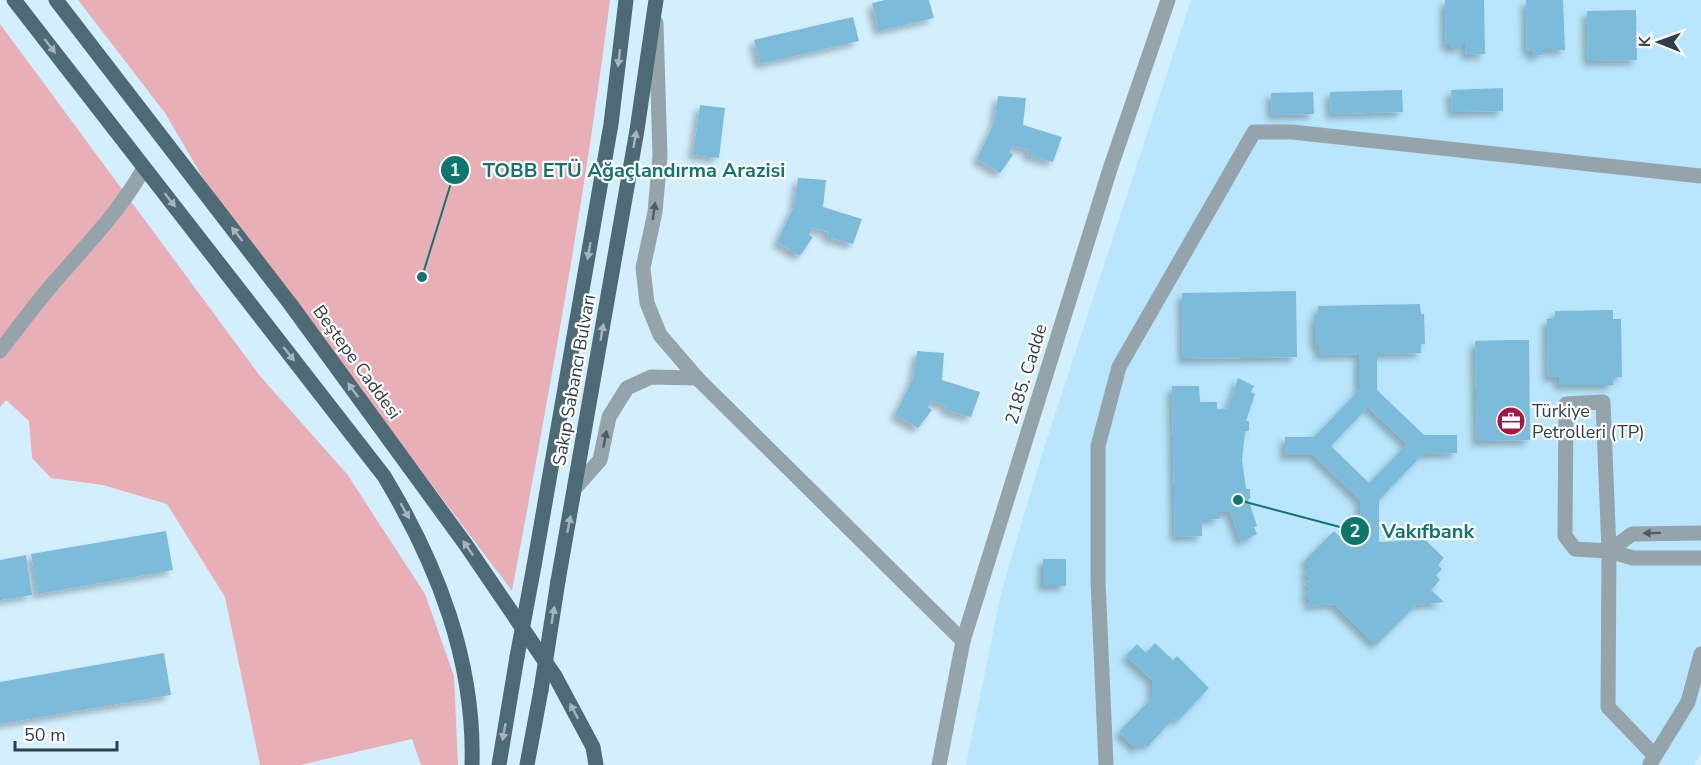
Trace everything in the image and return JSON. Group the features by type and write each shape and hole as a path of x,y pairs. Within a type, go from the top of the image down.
{"main road":[{"path":"14,0 384,476 408,516 445,598 459,642 468,686 472,765"},
{"name":"Beştepe Caddesi","path":"56,0 291,305 466,545 555,676 593,747 596,765"},
{"name":"Sakıp Sabancı Bulvarı","path":"499,765 611,124 626,0"},
{"name":"Sakıp Sabancı Bulvarı","path":"527,765 637,130 656,3"}],"street":[{"name":"2185. Cadde","path":"939,765 963,641 1107,180 1168,0"},
{"path":"656,3 660,156 655,212 643,268 647,303 660,335 697,378 963,641"},
{"path":"1106,765 1098,581 1098,446 1119,367 1254,132 1292,132 1701,176"},
{"path":"0,351 51,286 98,234 128,196 144,168"},
{"path":"576,487 600,460 609,417 627,388 651,377 697,378"},
{"path":"1701,558 1633,558 1609,551 1575,549 1565,536 1566,404 1604,402 1609,551 1608,706 1652,761 1688,702 1701,654"},
{"path":"1609,551 1632,534 1701,532"}],"shaded area":[{"path":"78,0 610,0 578,222 512,591 213,195 165,113"},
{"path":"1191,0 1701,0 1701,752 1694,765 966,765 1001,593 1042,454"},
{"path":"0,24 260,376 347,474 425,594 454,676 458,765 421,765 412,739 300,765 260,765 225,597 167,504 103,485 51,478 32,458 29,421 6,400 0,407"}],"building":[{"path":"885,0 929,0 934,18 879,31 872,3"},
{"path":"1445,0 1484,0 1485,54 1466,55 1465,44 1460,44 1461,48 1450,48 1450,45 1446,45"},
{"path":"1526,0 1563,0 1565,50 1542,50 1542,55 1532,56 1532,50 1527,51"},
{"path":"1636,10 1637,60 1588,61 1587,11"},
{"path":"853,17 859,41 760,64 754,40"},
{"path":"1503,88 1503,111 1452,112 1451,90"},
{"path":"1402,90 1403,112 1331,114 1330,92"},
{"path":"1313,92 1314,114 1272,115 1271,93"},
{"path":"998,96 1026,98 1023,125 1062,137 1053,162 1027,155 1029,150 1012,146 1010,152 1013,155 1000,173 977,159 994,123"},
{"path":"700,105 725,108 719,158 693,155"},
{"path":"798,178 826,180 823,207 862,219 853,244 827,237 828,232 812,228 809,235 813,237 800,256 777,242 794,206"},
{"path":"1296,291 1297,357 1183,359 1182,293"},
{"path":"1420,304 1421,314 1424,314 1425,344 1421,344 1421,353 1377,354 1377,390 1424,435 1457,435 1457,453 1423,454 1379,500 1379,542 1401,541 1413,528 1444,558 1438,565 1442,569 1436,575 1440,580 1431,590 1444,602 1416,605 1376,645 1334,604 1306,606 1311,601 1305,595 1310,589 1305,584 1310,578 1304,573 1310,567 1304,561 1334,531 1346,542 1361,542 1360,500 1314,455 1285,455 1285,437 1314,437 1359,390 1359,354 1319,355 1319,345 1315,345 1315,316 1318,316 1318,306","holes":["1368,407 1407,444 1369,483 1331,446"]},
{"path":"1613,310 1613,319 1621,319 1622,377 1613,377 1613,385 1559,385 1559,377 1548,377 1547,319 1555,319 1555,311"},
{"path":"1529,340 1530,440 1477,441 1475,341"},
{"path":"917,351 944,353 942,380 980,392 971,417 945,410 947,405 931,401 928,407 932,410 918,428 895,415 913,378"},
{"path":"1238,378 1254,386 1251,392 1255,394 1246,421 1249,421 1249,431 1245,431 1242,460 1246,489 1250,489 1250,499 1248,499 1257,526 1254,527 1257,534 1241,542 1230,512 1219,512 1219,519 1202,520 1202,536 1175,537 1172,386 1199,386 1200,402 1217,402 1217,409 1228,409"},
{"path":"166,531 173,570 38,594 31,554"},
{"path":"26,555 32,595 0,600 0,560"},
{"path":"1043,559 1066,559 1066,586 1043,586"},
{"path":"1155,643 1173,660 1177,656 1209,688 1178,721 1174,718 1147,747 1143,743 1137,749 1119,732 1152,698 1152,680 1126,656 1137,644 1146,653"},
{"path":"164,653 171,695 0,724 0,682"}],"place":[{"name":"TOBB ETÜ Ağaçlandırma Arazisi","path":"422,277"},
{"name":"Türkiye Petrolleri (TP)","path":"1511,421"},
{"name":"Vakıfbank","path":"1238,500"}]}
